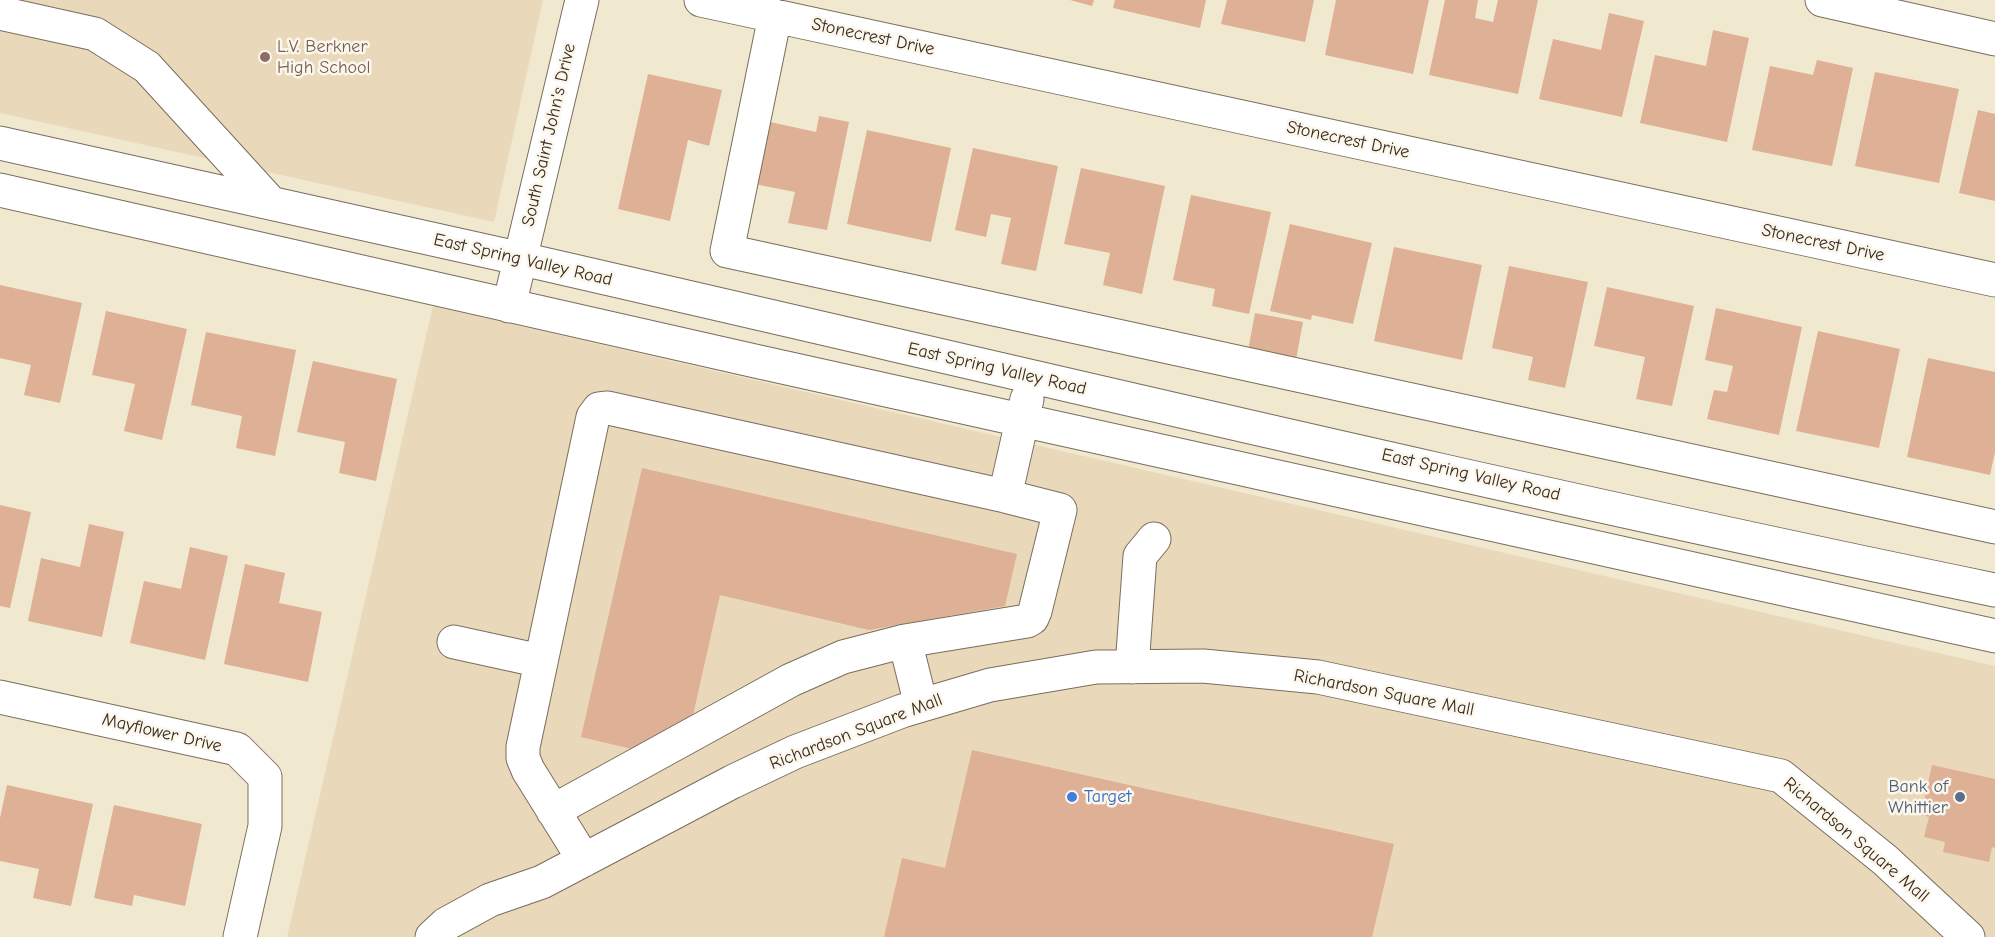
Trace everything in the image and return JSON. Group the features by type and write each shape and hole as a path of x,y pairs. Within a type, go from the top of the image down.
{"street":[{"name":"South Saint John's Drive","path":"509,306 582,0"},
{"name":"Stonecrest Drive","path":"701,0 1995,280"},
{"path":"1822,0 1995,39"},
{"path":"0,13 94,34 147,67 271,203"},
{"path":"775,16 727,251 1995,527"},
{"name":"East Spring Valley Road","path":"0,143 520,258 1836,557 1995,590"},
{"path":"0,190 509,306 1995,636"},
{"path":"1005,496 1032,376"},
{"path":"554,811 791,680 843,657 905,642 1027,621 1032,618 1060,510 608,408 599,409 593,417 523,747 523,758 528,770 584,860"},
{"path":"1132,667 1140,556 1154,539"},
{"path":"1824,599 1836,557"},
{"path":"454,642 541,661"},
{"path":"905,642 921,705"},
{"name":"Richardson Square Mall","path":"432,937 446,924 490,900 542,882 732,782 795,752 921,705 990,685 1096,667 1203,666 1318,677 1781,776 1885,860 1968,937"},
{"name":"Mayflower Drive","path":"0,697 237,749 265,777 265,826 240,937"}],"shaded area":[{"name":"L.V. Berkner High School","path":"0,0 543,0 494,222 0,113"},
{"path":"433,306 1995,666 1995,937 287,937"}],"building":[{"path":"1070,0 1094,0 1092,6"},
{"path":"1115,0 1206,0 1200,28 1113,8"},
{"path":"1227,0 1314,0 1305,42 1221,24"},
{"path":"1336,0 1429,0 1413,74 1325,55"},
{"path":"1445,0 1478,0 1475,18 1493,22 1498,0 1538,0 1518,94 1429,75"},
{"path":"1609,13 1644,21 1622,117 1539,99 1553,39 1601,50"},
{"path":"1713,30 1749,38 1727,142 1640,123 1655,55 1706,66"},
{"path":"1817,60 1853,68 1832,166 1752,150 1770,66 1813,75"},
{"path":"1875,72 1959,89 1939,183 1855,166"},
{"path":"648,74 722,90 709,146 688,140 670,221 618,209"},
{"path":"1978,110 1995,114 1995,201 1959,193"},
{"path":"819,116 849,122 827,230 788,223 795,192 749,183 761,120 816,132"},
{"path":"867,130 951,148 931,242 847,224"},
{"path":"973,148 1058,166 1036,271 1001,264 1011,218 991,214 986,237 955,230"},
{"path":"1081,168 1165,186 1142,294 1103,285 1110,253 1064,244"},
{"path":"1191,195 1271,212 1249,314 1212,306 1215,289 1173,280"},
{"path":"1290,224 1372,243 1353,324 1312,315 1311,320 1270,311"},
{"path":"1394,247 1482,265 1462,360 1374,341"},
{"path":"1509,266 1588,282 1565,388 1528,380 1533,357 1492,348"},
{"path":"0,285 82,303 60,403 24,395 31,365 0,358"},
{"path":"1607,287 1694,306 1672,406 1636,399 1645,357 1594,346"},
{"path":"1716,308 1802,327 1779,435 1707,419 1714,390 1727,392 1733,366 1705,360"},
{"path":"106,311 187,329 162,440 124,431 135,384 92,375"},
{"path":"1255,313 1303,322 1295,365 1247,356"},
{"path":"1818,331 1900,349 1879,448 1796,431"},
{"path":"206,332 296,350 275,456 236,448 242,416 191,405"},
{"path":"1928,358 1995,372 1995,452 1990,475 1907,457"},
{"path":"313,361 397,379 376,481 339,473 345,442 297,432"},
{"path":"642,468 1017,554 1005,606 869,630 720,595 693,715 632,749 581,737"},
{"path":"0,505 31,512 10,608 0,606"},
{"path":"89,524 124,532 102,637 28,621 41,558 80,567"},
{"path":"190,547 228,556 205,660 130,643 144,581 181,589"},
{"path":"245,564 285,573 279,603 322,612 308,682 224,664"},
{"name":"Target","path":"972,750 1394,844 1372,937 884,937 902,858 945,868"},
{"name":"Bank of Whittier","path":"1932,765 1995,779 1995,848 1992,847 1989,862 1943,852 1945,842 1924,837 1929,817 1921,815"},
{"path":"7,785 93,804 71,906 33,898 39,869 0,861 0,818"},
{"path":"114,805 202,824 185,906 134,895 132,906 94,898"}],"place":[{"name":"L.V. Berkner High School","path":"265,57"},
{"name":"Target","path":"1072,797"},
{"name":"Bank of Whittier","path":"1960,797"}]}
